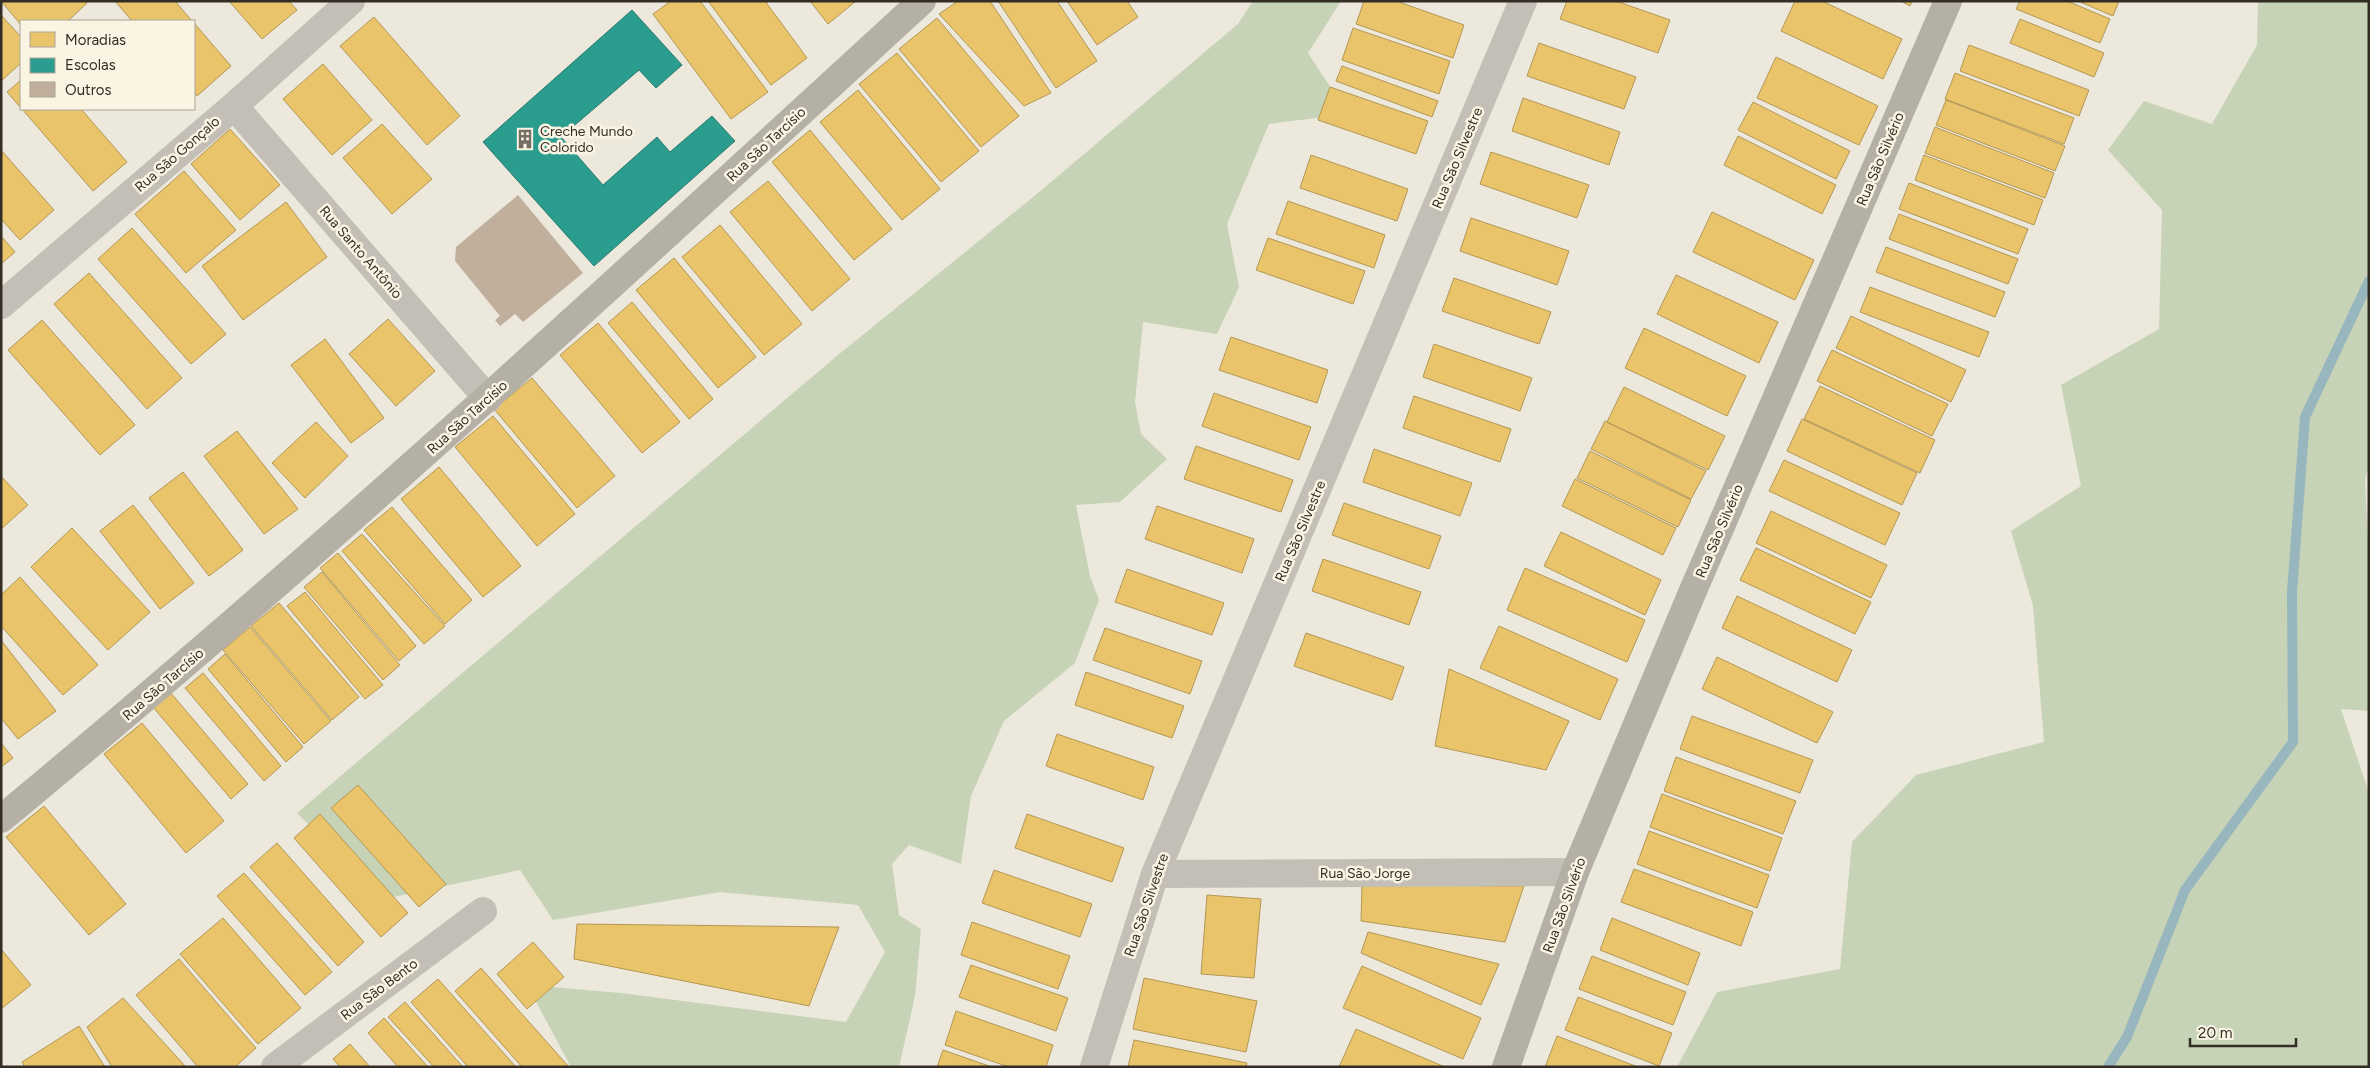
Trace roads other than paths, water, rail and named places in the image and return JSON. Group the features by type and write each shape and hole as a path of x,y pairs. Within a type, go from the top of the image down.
{"street":[{"name":"Rua São Gonçalo","path":"1,305 234,106 351,1"},
{"name":"Rua São Tarcísio","path":"1,820 147,699 488,398 922,1"},
{"name":"Rua São Silvestre","path":"1094,1067 1155,874 1523,1"},
{"name":"Rua São Silvério","path":"1506,1067 1575,872 1692,593 1948,1"},
{"name":"Rua Santo Antônio","path":"234,106 488,398"},
{"name":"Rua São Jorge","path":"1155,874 1575,872"},
{"name":"Rua São Bento","path":"275,1067 483,911"}],"waterway":[{"path":"2108,1067 2127,1037 2185,890 2293,742 2292,592 2305,417 2369,281"}],"place":[{"name":"Creche Mundo Colorido","path":"525,139"}]}
